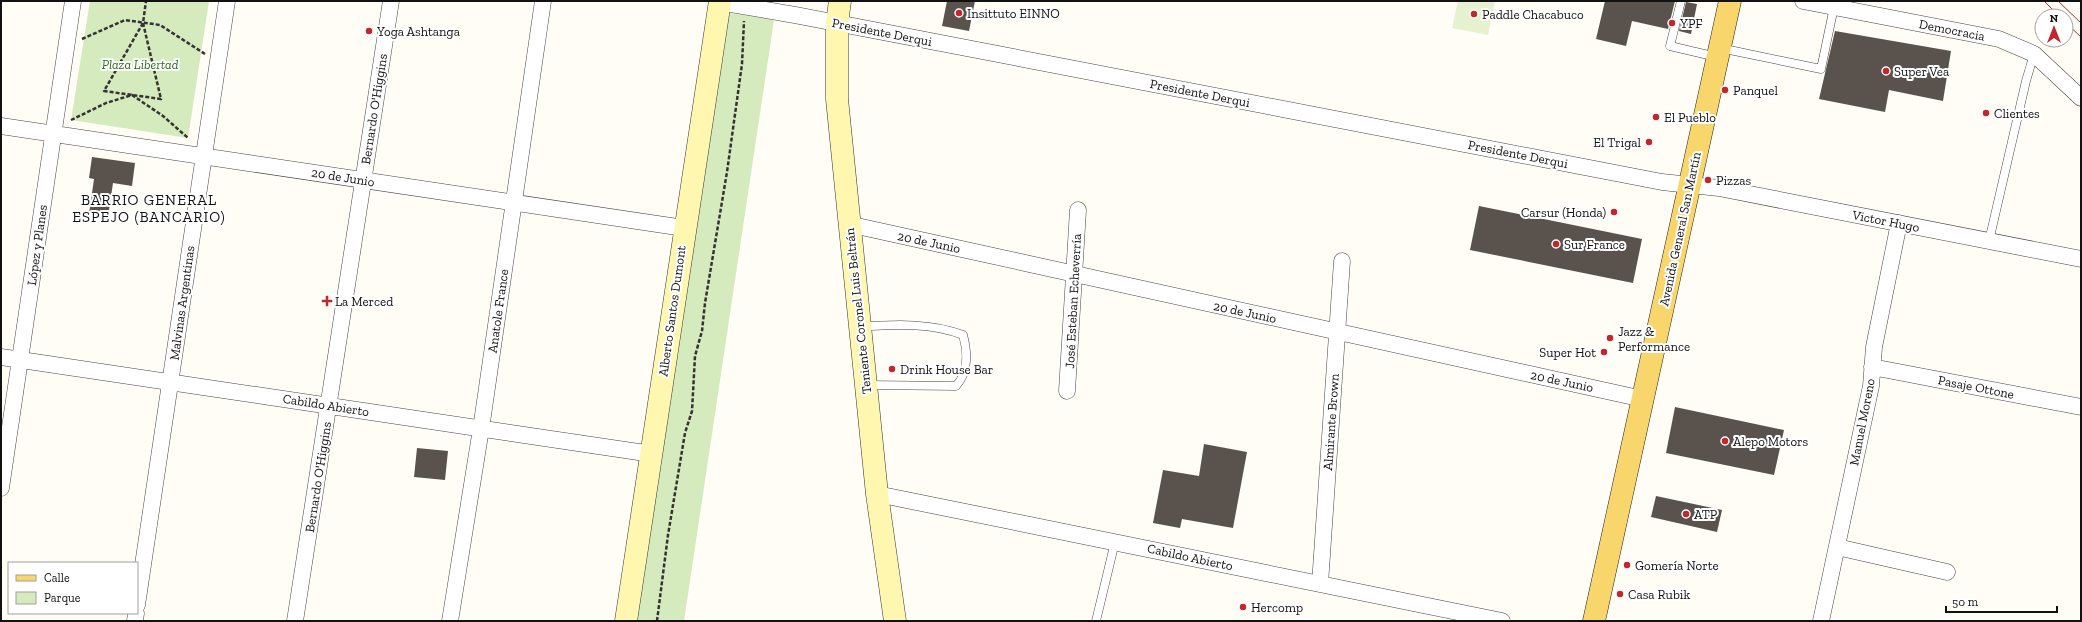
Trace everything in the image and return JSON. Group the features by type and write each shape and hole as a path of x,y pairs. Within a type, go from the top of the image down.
{"main road":[{"name":"Alberto Santos Dumont","path":"626,621 652,454 716,1"},
{"name":"Teniente Coronel Luis Beltrán","path":"840,1 837,23 836,99 848,224 867,385 877,494 895,621"},
{"name":"Avenida General San Martín","path":"1594,621 1730,1"}],"street":[{"name":"López y Planes","path":"1,488 21,360 52,134 73,1"},
{"name":"Malvinas Argentinas","path":"138,598 227,1"},
{"name":"Bernardo O'Higgins","path":"296,621 390,1"},
{"name":"Anatole France","path":"450,621 481,428 543,1"},
{"name":"Presidente Derqui","path":"716,1 1662,182 1690,185"},
{"name":"Democracia","path":"1803,1 1999,39 2034,54 2081,98"},
{"name":"20 de Junio","path":"1,126 684,228"},
{"name":"Victor Hugo","path":"1690,185 1719,188 2081,260"},
{"name":"José Esteban Echeverría","path":"1067,391 1078,210"},
{"name":"Manuel Moreno","path":"1821,621 1871,386 1874,347 1899,223"},
{"name":"20 de Junio","path":"848,224 1643,399"},
{"name":"Almirante Brown","path":"1320,584 1342,261"},
{"name":"Cabildo Abierto","path":"1,357 652,454"},
{"name":"Pasaje Ottone","path":"1872,367 2081,408"},
{"name":"Cabildo Abierto","path":"877,494 1502,621"},
{"path":"1837,547 1947,572"}],"lane":[{"path":"1681,1 1670,46 1822,68 1834,7"},
{"path":"1989,241 2026,81 2034,54"},
{"path":"860,328 904,324 951,330 963,335 967,348 963,378 956,386 867,385"},
{"path":"1096,621 1115,542"}],"path":[{"path":"143,23 104,91 161,99 143,23 146,1"},
{"path":"657,621 668,534 685,434 692,411 695,356 702,331 705,303 727,172 742,64 746,7"},
{"path":"67,38 84,39 125,20 160,25 201,52 217,60"},
{"path":"71,120 106,103 132,95"},
{"path":"132,95 164,116 188,138"}],"green space":[{"name":"Plaza Libertad","path":"90,1 209,1 188,138 71,120"},
{"name":"Paddle Chacabuco","path":"1458,1 1495,1 1488,35 1452,28"},
{"path":"731,13 774,20 684,621 635,621 727,15"}],"building":[{"name":"Insittuto EINNO","path":"947,1 975,1 969,31 942,26"},
{"path":"1605,1 1675,1 1668,29 1632,21 1626,46 1596,39"},
{"path":"1686,2 1697,4 1691,34 1679,31"},
{"name":"Super Vea","path":"1835,31 1951,51 1943,101 1889,90 1885,112 1819,99"},
{"path":"92,157 135,163 132,186 113,183 108,217 89,214 94,179 89,178"},
{"name":"Sur France","path":"1479,206 1642,239 1633,283 1470,250"},
{"name":"Alepo Motors","path":"1675,407 1784,430 1774,475 1666,453"},
{"path":"1204,444 1247,452 1233,528 1182,519 1180,528 1153,523 1163,470 1199,476"},
{"path":"417,448 448,451 445,480 414,477"},
{"name":"ATP","path":"1656,496 1722,510 1717,532 1651,517"}],"tram line":[{"path":"2044,1 2051,8"},
{"path":"2058,1 2081,23"},
{"path":"2074,30 2081,37"}],"place":[{"name":"Insittuto EINNO","path":"959,13"},
{"name":"Paddle Chacabuco","path":"1474,14"},
{"name":"YPF","path":"1672,23"},
{"name":"Yoga Ashtanga","path":"369,31"},
{"name":"Super Vea","path":"1886,71"},
{"name":"Panquel","path":"1725,90"},
{"name":"Clientes","path":"1986,113"},
{"name":"El Pueblo","path":"1656,117"},
{"name":"El Trigal","path":"1649,142"},
{"name":"Pizzas","path":"1708,180"},
{"name":"Carsur (Honda)","path":"1614,212"},
{"name":"Sur France","path":"1556,244"},
{"name":"La Merced","path":"327,301"},
{"name":"Jazz & Performance","path":"1610,338"},
{"name":"Super Hot","path":"1604,352"},
{"name":"Drink House Bar","path":"892,369"},
{"name":"Alepo Motors","path":"1725,441"},
{"name":"ATP","path":"1686,514"},
{"name":"Gomería Norte","path":"1627,565"},
{"name":"Casa Rubik","path":"1620,594"},
{"name":"Hercomp","path":"1243,607"}],"district":[{"name":"BARRIO GENERAL ESPEJO (BANCARIO)","path":"149,208"}]}
